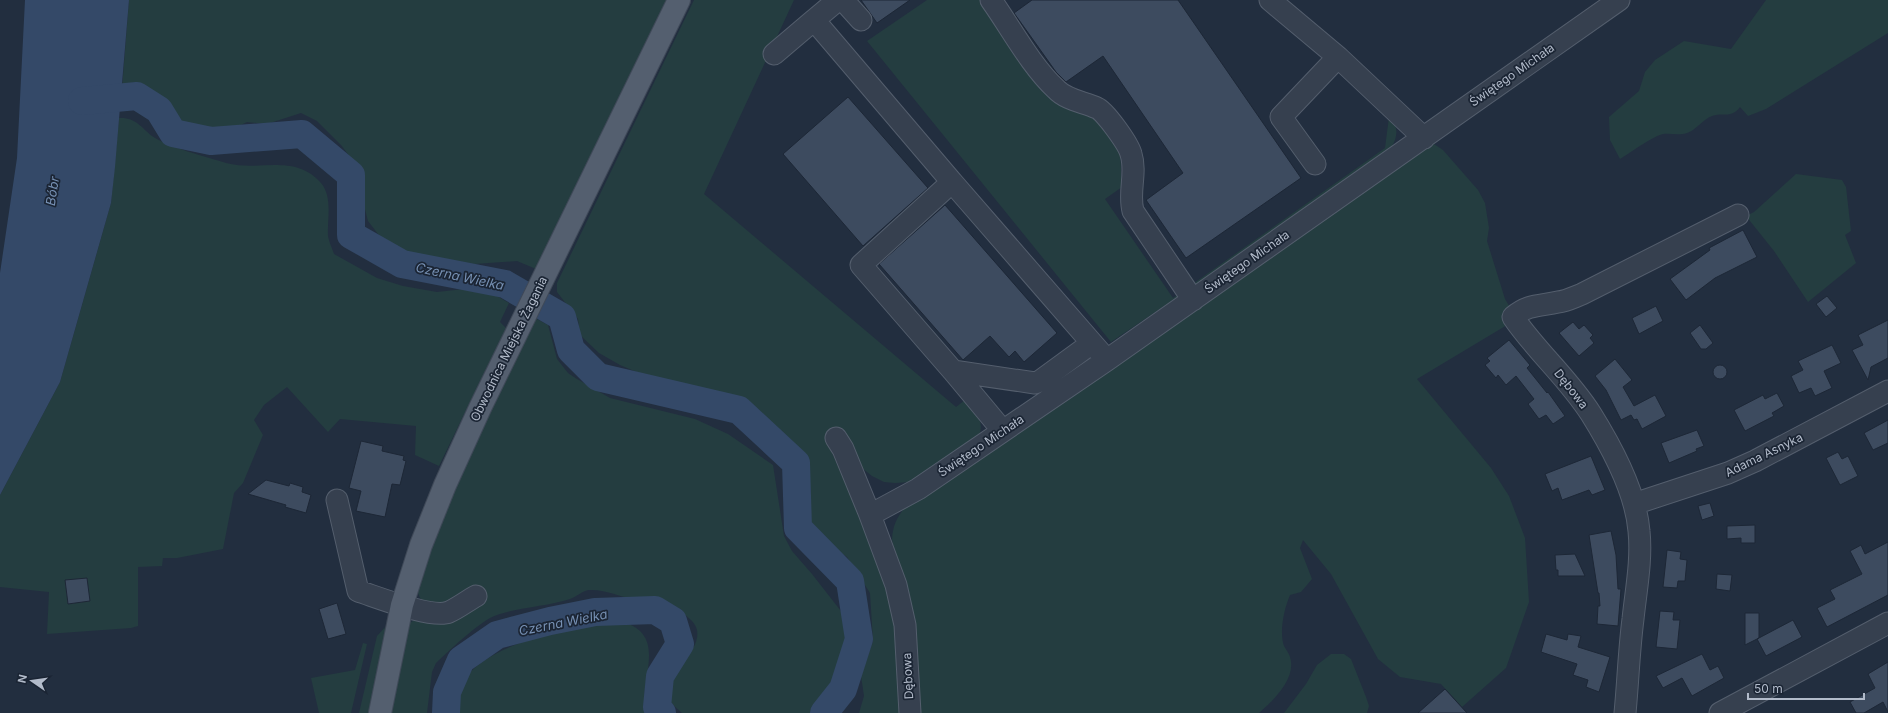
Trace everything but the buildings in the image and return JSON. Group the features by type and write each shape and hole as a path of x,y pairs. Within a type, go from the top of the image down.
{"main road":[{"name":"Obwodnica Miejska Żagania","path":"380,713 402,605 421,545 445,485 514,337 679,0"}],"street":[{"path":"774,54 838,0"},
{"path":"843,0 861,20"},
{"path":"991,0 1045,78 1057,91 1099,108 1106,114 1131,153 1134,166 1130,201 1133,211 1193,300"},
{"path":"1270,0 1338,57 1424,138"},
{"name":"Świętego Michała","path":"870,515 918,489 1107,360 1619,0"},
{"path":"814,20 952,182 1107,360"},
{"path":"1315,164 1281,117 1338,57"},
{"path":"952,182 861,265 1003,431"},
{"name":"Dębowa","path":"1626,704 1639,561 1639,530 1634,504 1624,478 1591,414 1566,381 1523,332 1513,317 1521,310 1530,306 1560,302 1582,294 1738,215"},
{"path":"953,371 1035,383 1092,342"},
{"name":"Adama Asnyka","path":"1634,504 1728,473 1755,461 1888,391"},
{"path":"836,438 843,450 870,515"},
{"path":"337,500 358,591 423,611 443,613 449,612 476,596"},
{"name":"Dębowa","path":"870,515 896,585 902,609 906,639 910,713"},
{"path":"1720,713 1888,623"}],"green space":[{"path":"129,0 669,0 536,269 517,261 474,264 426,260 394,249 378,234 368,221 359,186 357,166 341,145 317,121 301,113 267,124 247,122 220,135 200,135 185,128 175,120 158,99 149,91 122,89"},
{"path":"694,0 794,0 704,194 956,407 965,400 980,420 981,430 979,436 911,482 884,482 872,476 862,468 854,454 826,439 874,549 893,606 904,713 859,713 864,696 861,676 873,641 870,593 847,557 814,534 808,516 811,491 803,458 785,435 757,410 722,395 660,382 620,365 599,353 580,335 578,319 557,292 557,283"},
{"path":"927,0 983,0 1101,121 1120,150 1122,187 1105,199 1173,298 1385,148 1389,117 1395,124 1395,140 1391,148 1314,205 1111,342 867,41"},
{"path":"1766,0 1888,0 1888,33 1766,109 1748,116 1740,107 1737,111 1730,114 1712,116 1690,132 1684,134 1659,135 1620,159 1610,140 1609,117 1639,91 1645,72 1655,60 1684,41 1731,49"},
{"path":"119,118 134,121 152,136 167,144 226,163 251,166 276,165 300,168 311,174 325,189 329,209 328,236 334,254 377,278 403,286 437,292 464,289 495,295 509,303 500,322 506,328 439,466 415,455 416,426 340,419 328,432 287,387 264,405 254,420 263,435 243,483 234,493 223,549 177,558 163,558 162,566 138,567 138,626 131,628 47,634 49,592 0,587 0,495 60,382 111,203"},
{"path":"1431,142 1443,150 1478,190 1485,203 1489,228 1487,241 1505,299 1517,319 1417,379 1491,468 1509,496 1525,538 1529,602 1506,668 1462,707 1441,684 1400,677 1378,659 1331,574 1303,540 1300,548 1312,579 1301,592 1290,595 1284,614 1282,634 1284,646 1290,657 1290,673 1287,681 1277,696 1259,713 919,713 892,539 897,520 901,512 908,504"},
{"path":"1796,174 1842,180 1846,187 1851,231 1845,235 1856,263 1808,302 1774,251 1746,216 1754,212"},
{"path":"535,318 548,325 557,359 568,373 577,379 610,398 695,419 728,434 773,465 784,536 792,551 844,615 847,625 846,644 840,669 824,701 812,713 682,713 673,705 668,695 670,685 691,652 696,641 697,631 692,621 680,611 673,608 601,591 589,590 560,602 507,612 483,622 436,663 432,672 427,713 388,713 408,624 449,605 421,600 417,591 446,502"},
{"path":"617,620 633,626 643,635 648,645 649,658 644,699 645,713 458,713 460,693 468,675 480,664 496,653 537,637 559,631"},
{"path":"388,624 371,713 359,713 377,636"},
{"path":"363,643 367,644 351,713 319,713 311,678 355,670"},
{"path":"1331,654 1344,654 1351,659 1369,706 1367,713 1284,713 1306,684 1317,665"}],"water":[{"name":"Bóbr","path":"25,0 129,0 111,203 60,382 0,495 0,273 17,158"}],"waterway":[{"name":"Czerna Wielka","path":"82,101 137,96 159,110 173,133 211,141 302,134 351,175 351,235 402,264 505,284 562,317 571,350 598,377 739,410 796,463 798,528 850,581 859,639 843,689 824,713"},
{"name":"Czerna Wielka","path":"446,713 447,692 461,660 497,635 550,621 595,612 655,610 673,621 680,644 660,676 657,707 662,713"}]}
